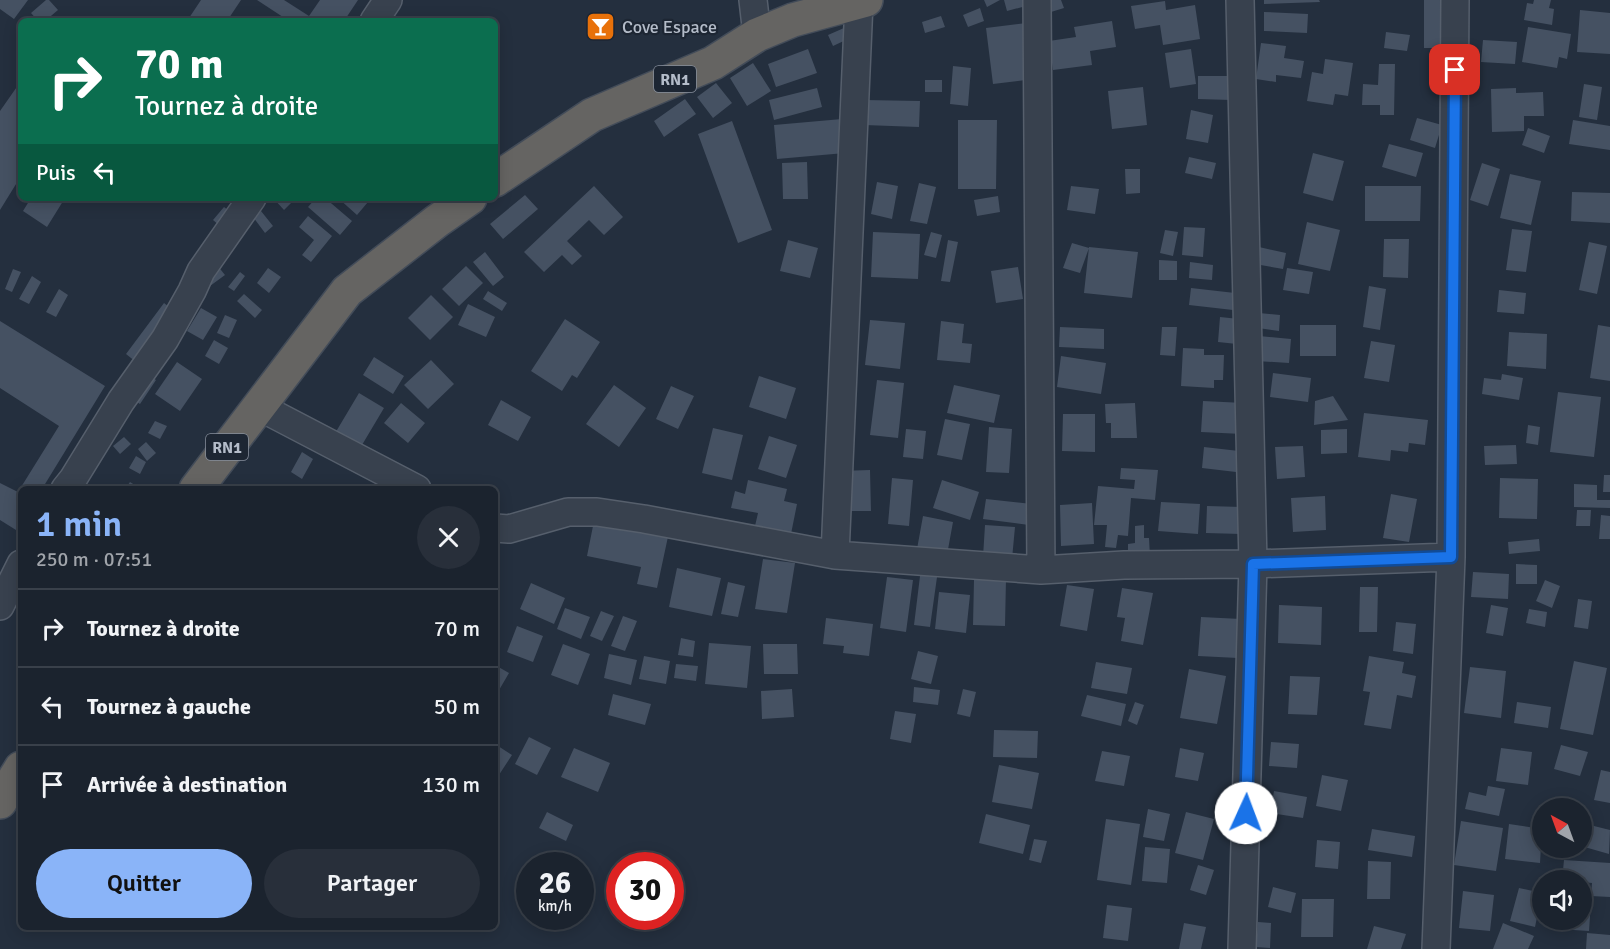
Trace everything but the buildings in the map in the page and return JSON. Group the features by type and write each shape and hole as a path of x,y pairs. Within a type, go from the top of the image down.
{"highway":[{"name":"RN1","path":"498,178 592,115 713,63 757,35 794,20 862,1"},
{"name":"RN1","path":"198,486 347,291 466,201"},
{"path":"0,802 18,773"}],"street":[{"path":"376,18 388,0"},
{"path":"753,0 757,35"},
{"path":"1037,0 1041,570"},
{"path":"1240,0 1253,564 1242,949"},
{"path":"1436,949 1451,557 1455,0"},
{"path":"835,555 862,1"},
{"path":"67,486 121,401 165,339 201,271 250,201"},
{"path":"258,406 411,486"},
{"path":"498,528 509,529 568,512 597,512 835,555 1041,570 1124,565 1253,564 1451,557"},
{"path":"0,606 18,570"}],"place":[{"name":"Cove Espace","path":"601,27"}],"route":[{"path":"1246,813 1253,564 1451,557 1455,70"}]}
